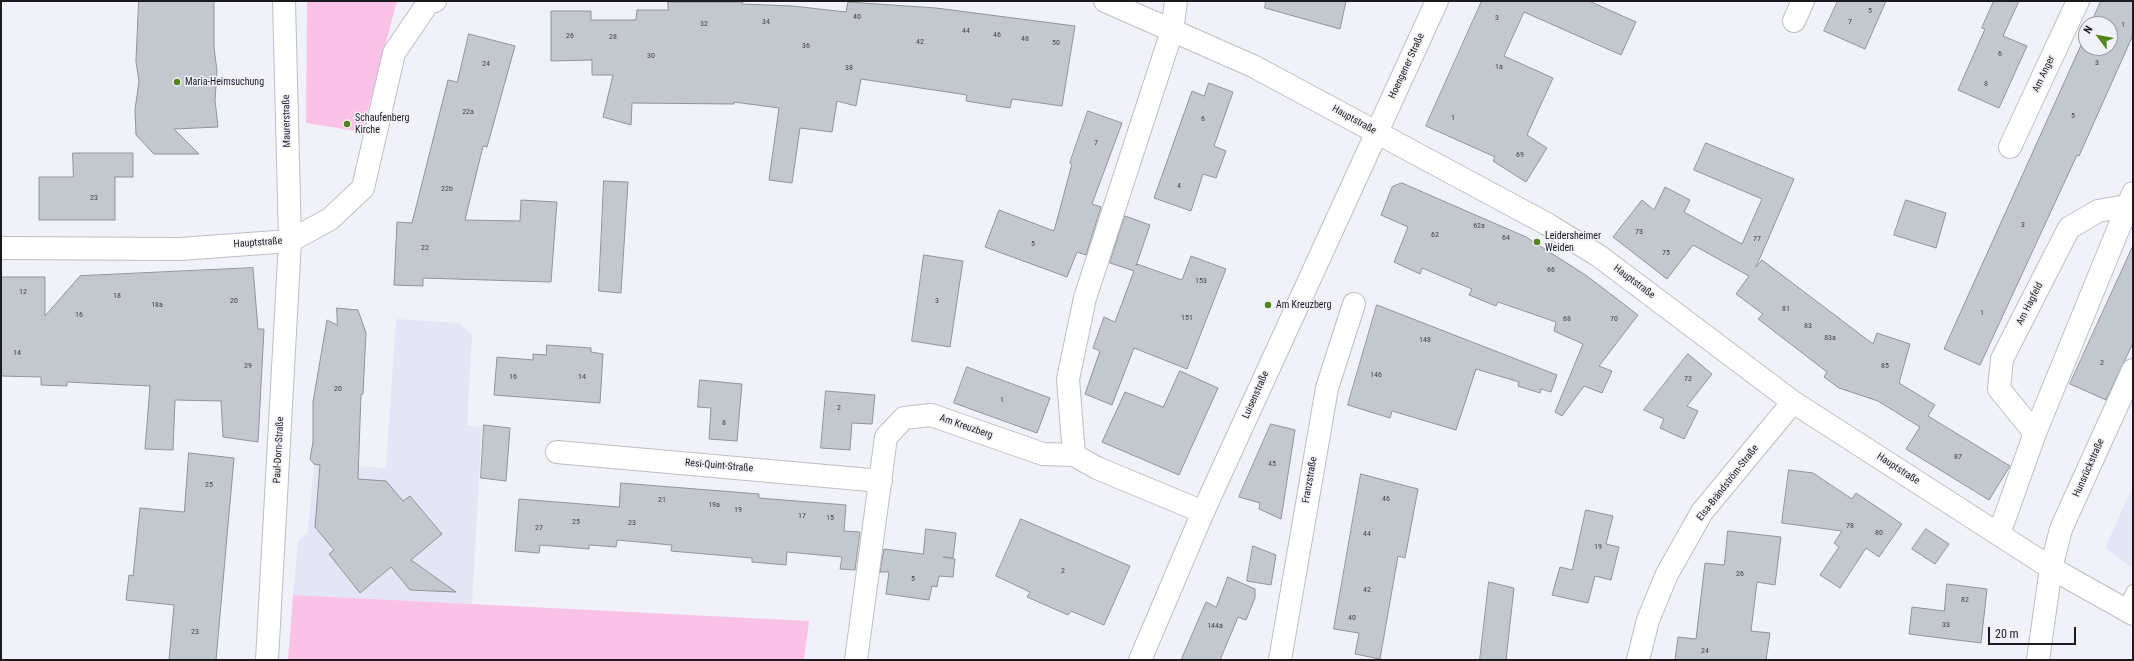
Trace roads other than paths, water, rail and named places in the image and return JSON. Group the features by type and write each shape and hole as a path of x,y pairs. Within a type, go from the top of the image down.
{"street":[{"name":"Maurerstraße","path":"284,1 290,241"},
{"name":"Hauptstraße","path":"1,248 180,249 290,241 330,219 363,188 394,53 428,3 434,1"},
{"name":"Hauptstraße","path":"1105,1 1253,66 1541,220 1599,256 1793,402 2051,568 2130,605"},
{"path":"1074,455 1068,379 1085,298 1172,31 1176,1"},
{"name":"Hoengener Straße","path":"1376,132 1437,1"},
{"path":"1794,21 1803,1"},
{"name":"Am Anger","path":"2010,147 2078,1"},
{"name":"Luisenstraße","path":"1140,660 1203,512 1376,132"},
{"name":"Am Hagfeld","path":"2035,433 1999,389 2002,359 2069,228 2098,211 2130,200"},
{"name":"Am Hagfeld","path":"1998,534 2035,433 2130,200"},
{"name":"Paul-Dorn-Straße","path":"268,660 290,241"},
{"name":"Franzstraße","path":"1280,660 1327,388 1354,304"},
{"name":"Hunsrückstraße","path":"2038,660 2051,568 2061,529 2133,370"},
{"name":"Elsa-Brändström-Straße","path":"1638,660 1648,620 1667,574 1702,512 1793,402"},
{"name":"Am Kreuzberg","path":"880,481 886,437 904,418 931,415 1043,454 1074,455 1097,468 1203,512"},
{"name":"Resi-Quint-Straße","path":"557,452 880,481"},
{"path":"856,660 880,481"}],"place":[{"name":"Maria-Heimsuchung","path":"177,82"},
{"name":"Schaufenberg Kirche","path":"347,124"},
{"name":"Leidersheimer Weiden","path":"1537,242"},
{"name":"Am Kreuzberg","path":"1268,305"}]}
